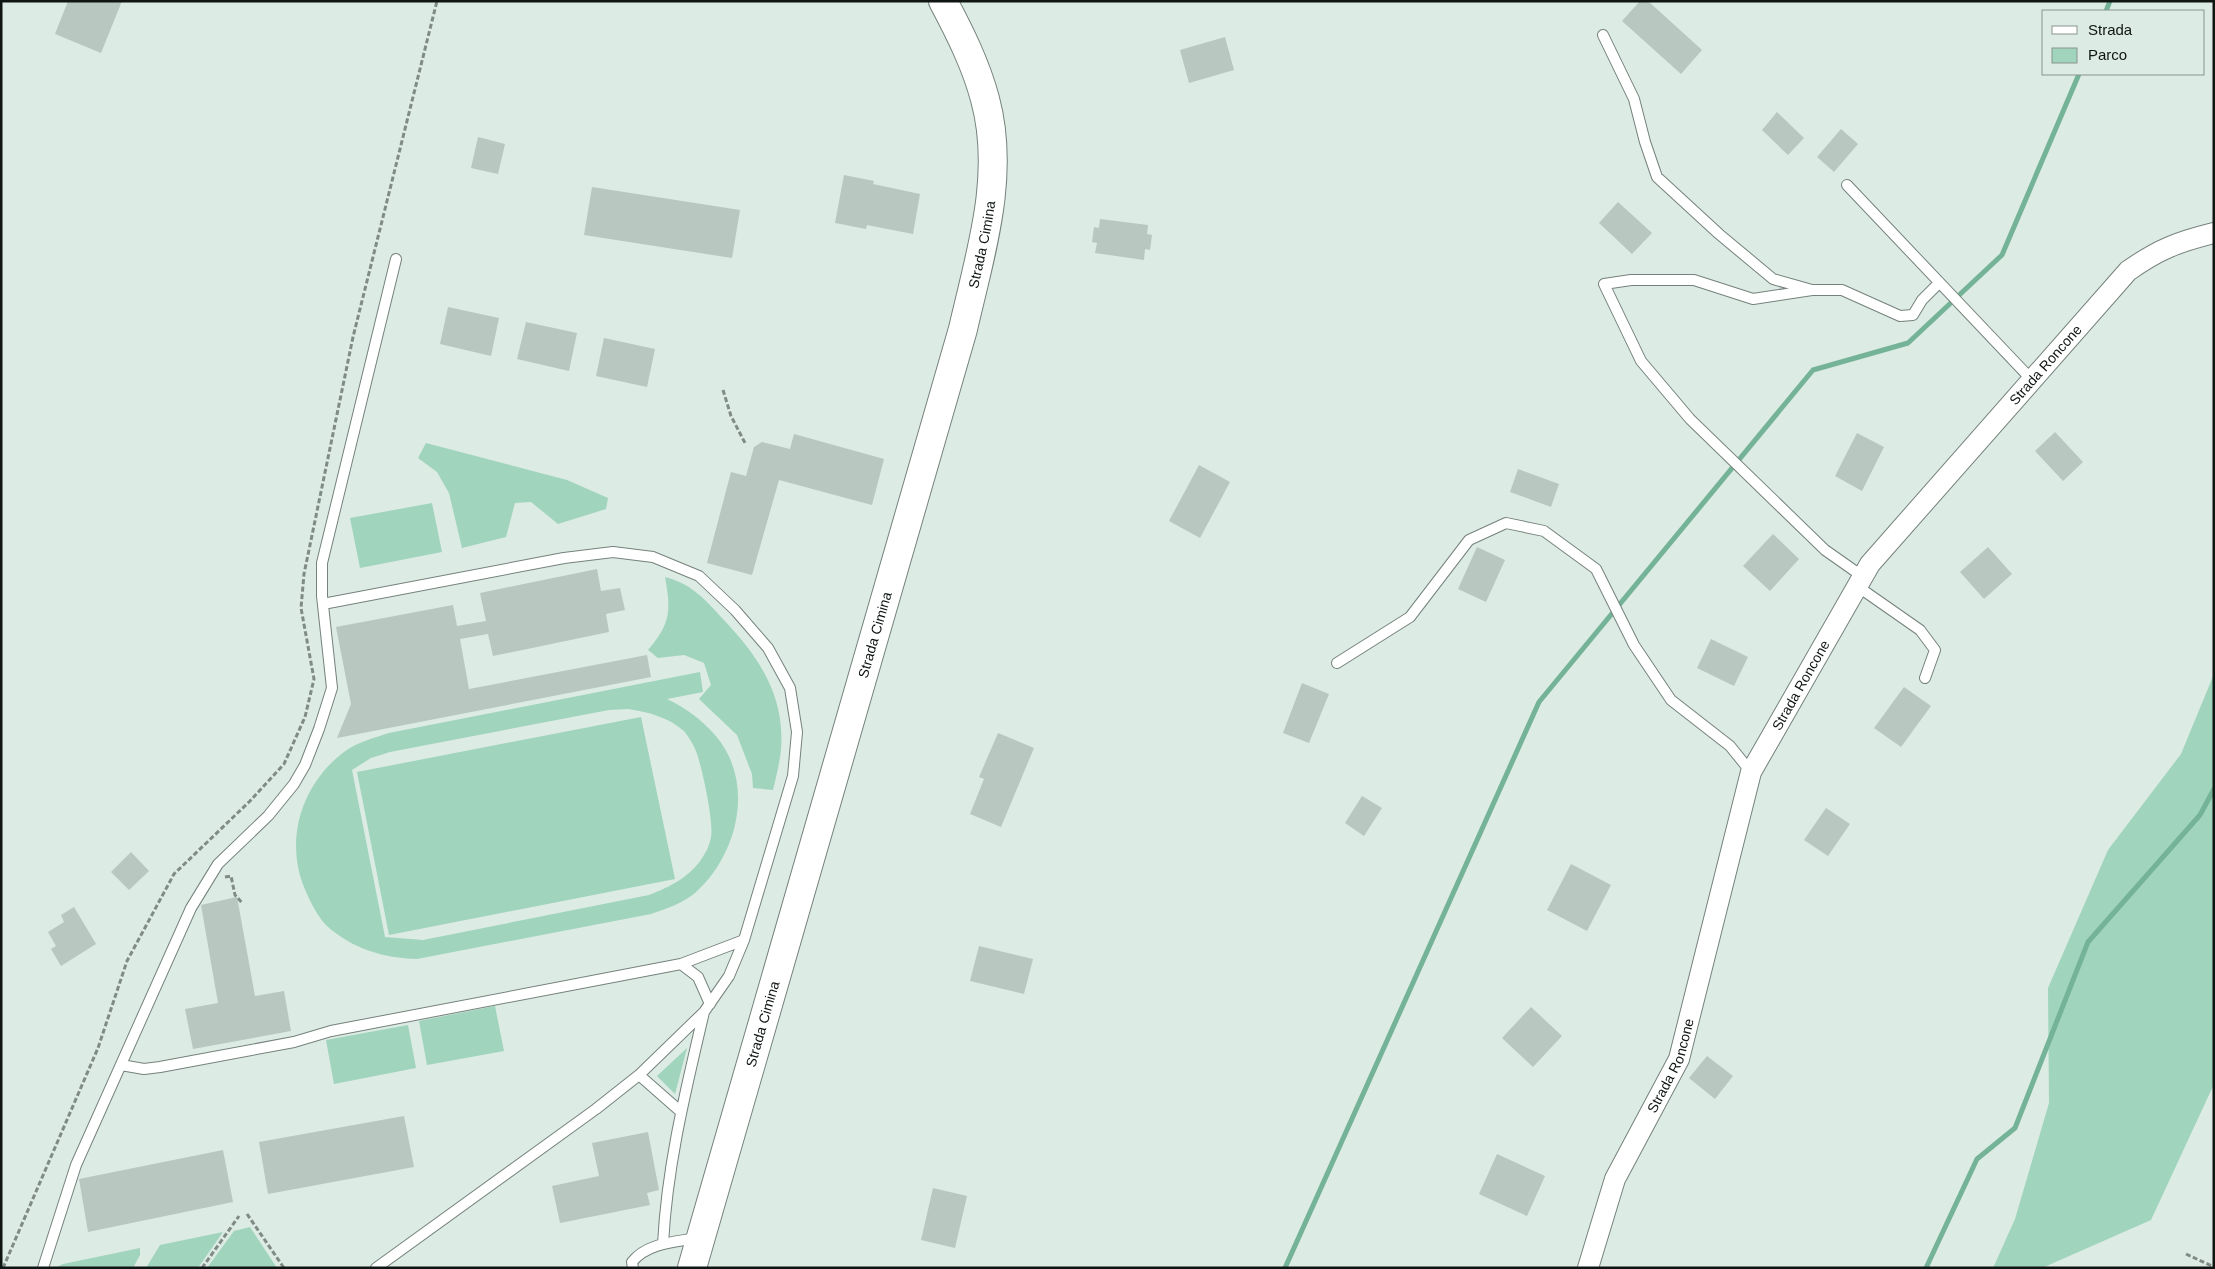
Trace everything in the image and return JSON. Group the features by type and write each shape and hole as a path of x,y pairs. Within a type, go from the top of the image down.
{"main road":[{"name":"Strada Cimina","path":"692,1268 963,329 990,206 993,169 986,101 973,64 943,1"}],"street":[{"name":"Strada Roncone","path":"1588,1268 1615,1179 1680,1059 1752,772 1870,564 2128,271 2155,252 2182,241 2214,233"}],"lane":[{"path":"1603,35 1634,99 1645,142 1657,176 1719,234 1773,279 1812,290"},
{"path":"1847,185 2032,380"},
{"path":"43,1268 76,1165 191,908 205,881 218,864 268,816 294,784 305,766 320,729 332,688 323,604 322,563 396,259"},
{"path":"1925,678 1935,650 1920,630 1825,550 1690,419 1641,361 1604,284 1631,280 1694,280 1753,299 1812,290 1842,290 1900,316 1913,315 1922,300 1940,283"},
{"path":"1337,663 1410,618 1469,540 1506,523 1544,531 1596,569 1634,645 1671,700 1730,746 1752,772"},
{"path":"323,604 564,558 614,552 653,557 699,576 735,610 768,648 790,688 797,732 793,776 744,940 729,976 704,1012 639,1075 596,1109 376,1268"},
{"path":"121,1065 144,1069 160,1067 294,1042 331,1031 682,964 744,940"},
{"path":"682,964 698,977 710,1004"},
{"path":"663,1244 667,1189 680,1112 704,1012"},
{"path":"639,1075 680,1112"},
{"path":"633,1268 632,1262 639,1253 663,1244 701,1238"}],"path":[{"path":"3,1268 98,1048 127,961 174,874 250,801 284,764 305,717 314,679 301,608 304,574 353,336 437,1"},
{"path":"723,390 731,416 745,443"},
{"path":"205,881 231,876 235,895 243,904"},
{"path":"247,1214 284,1268"},
{"path":"202,1268 239,1216"},
{"path":"2186,1254 2214,1267"}],"green space":[{"path":"426,443 567,480 608,498 606,509 558,524 531,502 515,503 506,537 462,548 449,493 437,472 418,458"},
{"path":"432,503 442,552 360,568 350,518"},
{"path":"665,577 682,583 709,604 747,647 766,677 774,693 781,729 781,749 773,790 753,788 752,774 737,735 699,699 711,685 704,663 684,655 658,658 648,650 661,632 667,616 668,599"},
{"path":"700,672 703,692 667,699 699,719 715,735 728,754 735,774 738,796 731,839 722,859 710,877 695,893 680,903 651,914 417,959 392,957 369,951 337,934 318,915 300,875 296,855 297,836 300,817 307,798 316,781 329,766 344,752 354,746 389,733","holes":["628,709 658,716 678,726 686,733 696,751 707,794 711,819 711,839 705,853 687,875 649,895 423,940 385,937 352,770 371,758 390,752 609,710"]},
{"path":"2214,674 2214,1084 2151,1220 2042,1268 1993,1268 2015,1219 2049,1103 2048,988 2108,850 2181,754"},
{"path":"641,717 675,879 389,935 357,772"},
{"path":"495,1006 504,1051 427,1065 419,1021"},
{"path":"408,1025 416,1068 334,1084 326,1040"},
{"path":"687,1048 675,1094 657,1076"},
{"path":"250,1227 277,1268 207,1268 234,1231"},
{"path":"223,1232 198,1268 146,1268 160,1245"},
{"path":"140,1248 140,1255 133,1268 55,1268 63,1264"}],"building":[{"path":"68,1 122,1 101,53 55,34"},
{"path":"1640,1 1648,1 1702,50 1681,74 1622,21"},
{"path":"1225,37 1234,70 1189,83 1180,50"},
{"path":"1777,112 1804,138 1788,155 1762,130"},
{"path":"1841,129 1858,144 1834,172 1817,157"},
{"path":"478,137 505,144 498,174 471,168"},
{"path":"844,175 874,181 873,184 920,194 913,234 867,225 866,229 835,223"},
{"path":"592,187 740,210 732,258 584,235"},
{"path":"1618,202 1652,233 1632,254 1599,223"},
{"path":"1100,219 1148,225 1147,234 1152,235 1150,250 1145,249 1144,260 1095,253 1097,243 1092,242 1094,227 1099,228"},
{"path":"448,307 499,318 491,356 440,344"},
{"path":"526,322 577,333 569,371 517,359"},
{"path":"604,338 655,349 647,387 596,376"},
{"path":"2055,432 2083,462 2063,481 2035,451"},
{"path":"1857,433 1884,447 1862,491 1835,476"},
{"path":"794,434 884,459 872,505 779,480 752,575 707,563 731,472 746,476 754,447 762,442 790,449"},
{"path":"1199,465 1230,482 1200,538 1169,521"},
{"path":"1518,469 1559,484 1551,507 1510,492"},
{"path":"1773,534 1799,559 1770,591 1743,566"},
{"path":"1477,547 1505,560 1486,602 1458,589"},
{"path":"1988,547 2012,574 1984,599 1960,572"},
{"path":"597,569 601,591 620,588 625,610 606,614 609,632 493,656 488,634 460,639 469,689 647,655 651,677 337,738 351,704 336,627 453,605 457,626 486,621 480,593"},
{"path":"1711,639 1748,657 1734,686 1697,668"},
{"path":"1302,683 1329,694 1309,743 1283,733"},
{"path":"1904,687 1931,706 1901,747 1874,728"},
{"path":"998,733 1034,748 1001,827 970,814 984,779 979,777"},
{"path":"1362,796 1382,808 1364,836 1345,823"},
{"path":"1826,808 1850,824 1828,856 1804,840"},
{"path":"131,852 149,871 129,890 111,872"},
{"path":"1571,864 1611,885 1587,931 1547,910"},
{"path":"237,897 255,996 284,991 291,1031 193,1049 185,1009 218,1003 201,905"},
{"path":"74,907 96,944 61,966 51,949 56,946 48,932 64,922 61,915"},
{"path":"979,946 1033,959 1024,994 970,981"},
{"path":"1531,1007 1562,1036 1533,1067 1502,1038"},
{"path":"1707,1056 1733,1076 1715,1099 1689,1078"},
{"path":"404,1116 414,1167 268,1194 259,1142"},
{"path":"648,1132 659,1190 647,1193 650,1205 560,1223 552,1186 599,1176 592,1143"},
{"path":"223,1150 233,1202 88,1232 79,1179"},
{"path":"1497,1154 1545,1176 1527,1216 1479,1194"},
{"path":"933,1188 967,1196 955,1248 921,1240"}],"waterway":[{"path":"2106,10 2110,1"},
{"path":"1285,1268 1539,702 1813,370 1908,343 2002,255 2079,75"},
{"path":"1926,1268 1977,1159 2015,1128 2088,942 2200,815 2214,789"}]}
